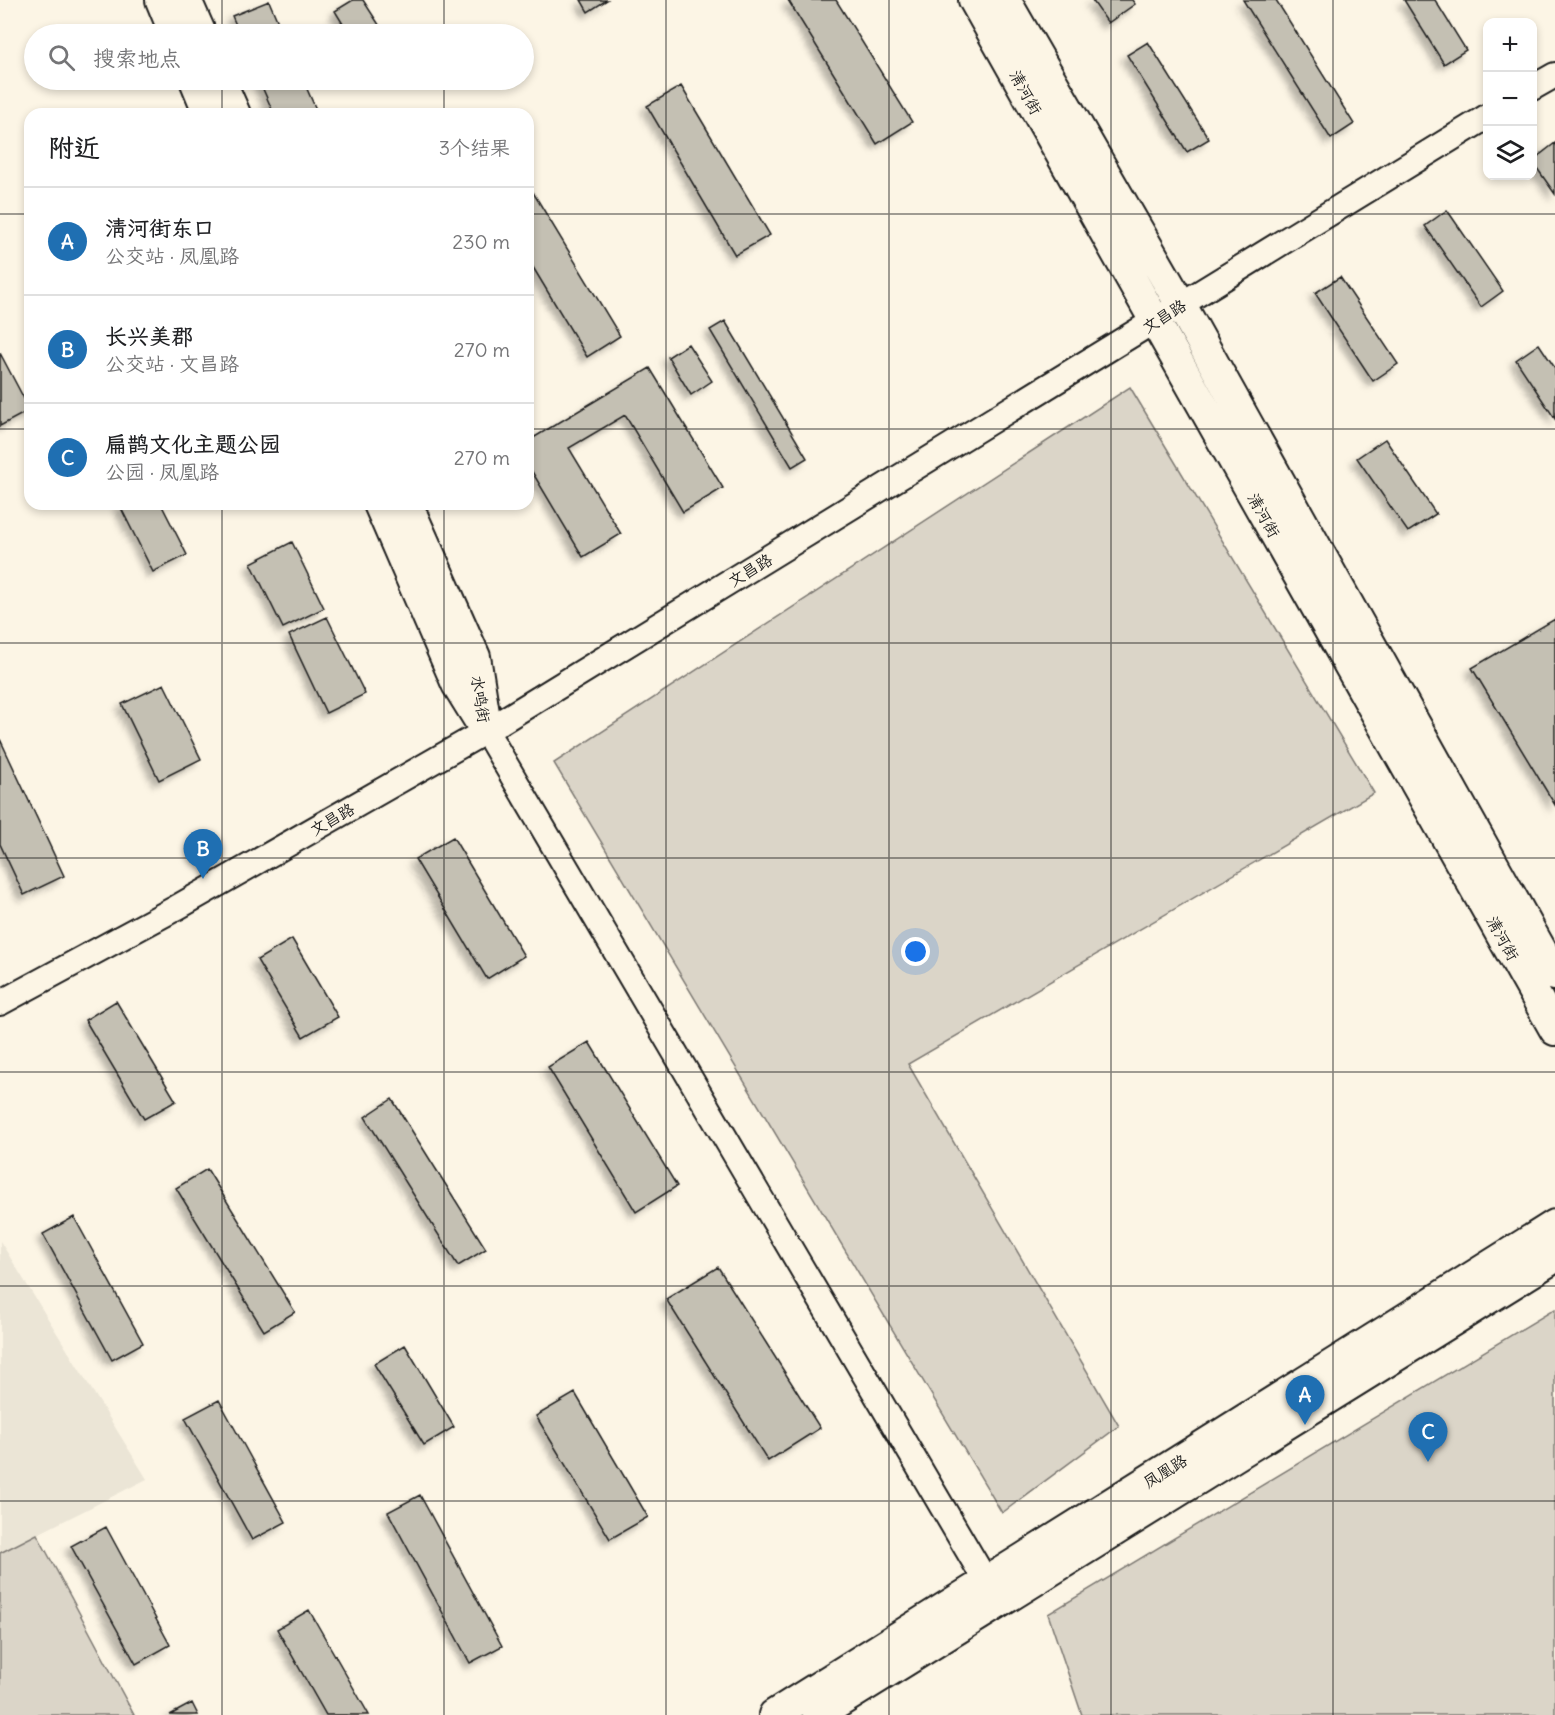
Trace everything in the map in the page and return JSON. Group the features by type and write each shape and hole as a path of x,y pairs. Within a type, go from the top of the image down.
{"main road":[{"path":"161,0 171,24"},
{"path":"186,0 197,24"},
{"name":"清河街","path":"974,0 1555,1030"},
{"name":"清河街","path":"1005,0 1181,305 1555,975"},
{"path":"199,90 207,108"},
{"path":"224,90 232,108"},
{"name":"水鸣街","path":"382,510 457,684 486,731"},
{"name":"水鸣街","path":"410,510 475,657 486,731"},
{"name":"凤凰路","path":"818,1715 993,1592 1555,1225"},
{"name":"凤凰路","path":"774,1715 993,1592 1555,1257"}],"street":[{"path":"1537,86 1555,75"},
{"name":"文昌路","path":"0,1003 176,908 486,731 1483,119"},
{"path":"486,731 993,1592"}],"shaded area":[{"path":"1130,387 1374,793 908,1064 1119,1426 1002,1513 554,763"},
{"path":"0,1241 147,1479 0,1553"},
{"path":"1555,1309 1555,1715 1082,1715 1048,1614"},
{"path":"37,1534 134,1715 0,1715 0,1553"}],"building":[{"path":"353,0 363,0 379,24 343,24 335,11"},
{"path":"581,0 607,0 588,12"},
{"path":"788,0 836,0 912,122 877,144"},
{"path":"1092,0 1132,0 1135,4 1108,23"},
{"path":"1243,0 1276,0 1354,124 1331,139"},
{"path":"1404,0 1435,0 1466,50 1444,64"},
{"path":"269,1 279,24 236,24 232,16"},
{"path":"1148,42 1209,139 1187,152 1127,55"},
{"path":"681,86 770,235 735,255 647,106"},
{"path":"263,90 307,90 315,108 271,108"},
{"path":"1555,143 1555,194 1537,168 1537,157"},
{"path":"534,194 620,336 587,357 534,269"},
{"path":"1447,210 1503,291 1481,307 1425,226"},
{"path":"1340,277 1398,364 1373,381 1315,293"},
{"path":"725,321 807,458 792,467 710,330"},
{"path":"688,344 712,381 691,395 668,357"},
{"path":"1539,344 1555,368 1555,419 1516,360"},
{"path":"0,353 24,399 24,413 0,426"},
{"path":"650,368 723,488 683,512 625,415 569,448 621,534 583,557 534,475 534,437"},
{"path":"1385,439 1436,514 1408,532 1357,458"},
{"path":"122,510 164,510 187,555 153,572"},
{"path":"292,542 324,608 283,628 251,563"},
{"path":"327,617 365,694 326,713 289,635"},
{"path":"1555,619 1555,805 1472,668"},
{"path":"164,684 201,759 159,780 122,704"},
{"path":"0,739 64,876 24,895 0,844"},
{"path":"453,837 524,956 487,979 415,859"},
{"path":"292,939 338,1017 303,1037 257,960"},
{"path":"116,1001 176,1101 144,1119 85,1020"},
{"path":"589,1042 677,1186 636,1212 548,1067"},
{"path":"392,1099 486,1249 458,1266 365,1117"},
{"path":"207,1169 295,1312 264,1331 176,1188"},
{"path":"74,1217 143,1343 112,1360 43,1234"},
{"path":"718,1267 820,1428 768,1461 666,1299"},
{"path":"405,1345 454,1427 424,1445 374,1364"},
{"path":"575,1393 648,1517 610,1539 536,1416"},
{"path":"219,1400 286,1522 252,1540 185,1418"},
{"path":"420,1495 502,1646 470,1663 388,1512"},
{"path":"106,1527 170,1645 136,1664 71,1546"},
{"path":"309,1610 369,1715 326,1715 277,1629"},
{"path":"192,1703 198,1715 170,1715"}],"place":[{"name":"长兴美郡","path":"203,879"},
{"name":"清河街东口","path":"1305,1425"},
{"name":"扁鹊文化主题公园","path":"1428,1462"}]}
